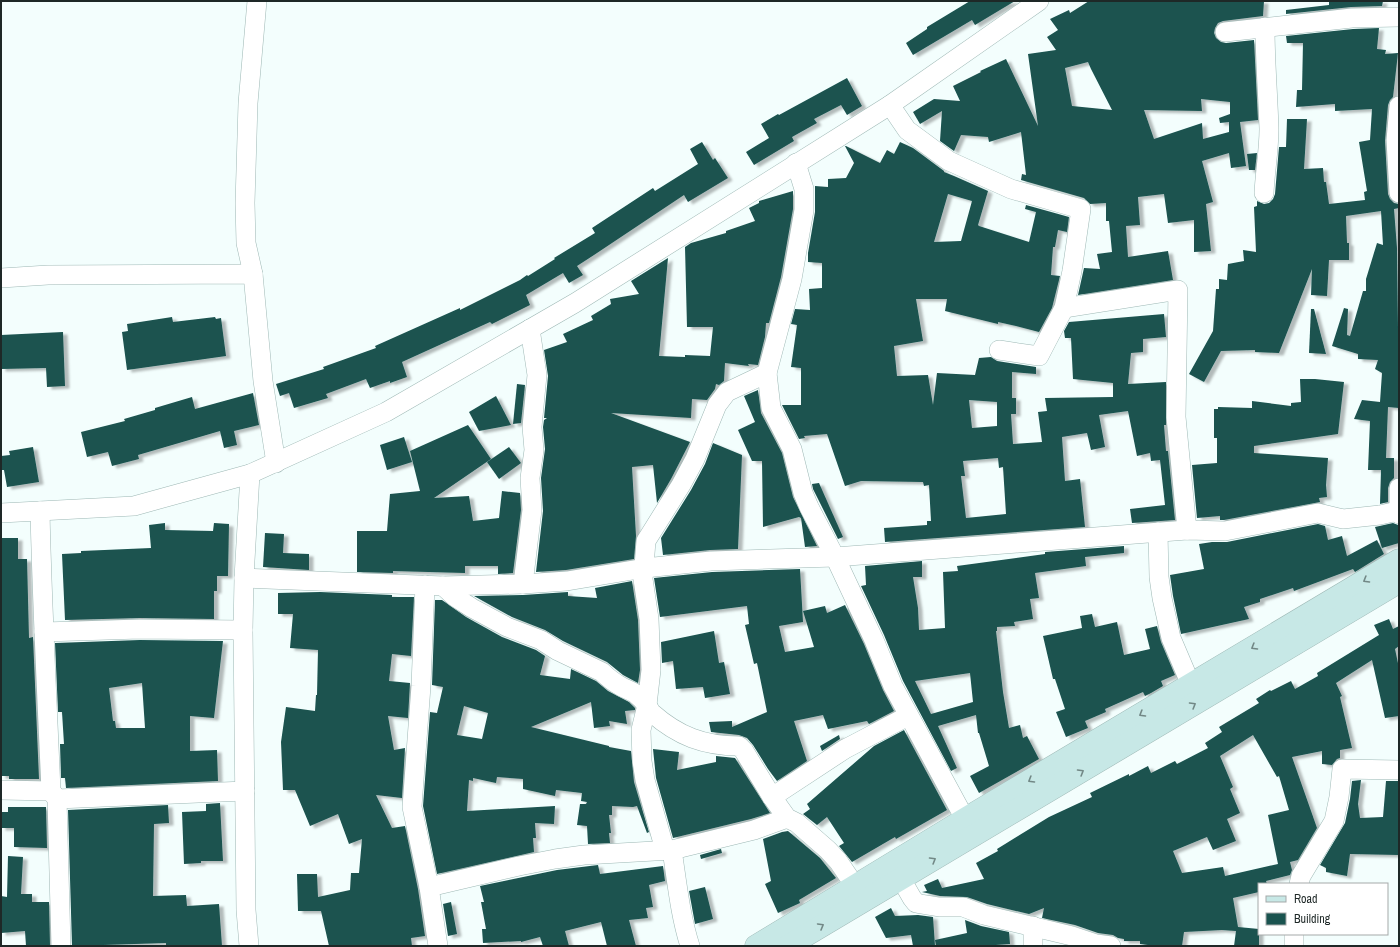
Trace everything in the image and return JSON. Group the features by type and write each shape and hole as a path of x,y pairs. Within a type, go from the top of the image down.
{"main road":[{"path":"756,946 965,819 1399,560"},
{"path":"788,946 1399,582"}],"street":[{"path":"257,1 248,103 245,195 246,243 253,274 263,382 276,463"},
{"path":"1,513 134,506 250,474 386,412 575,303 890,105 1039,1"},
{"path":"1225,32 1352,18 1398,16"},
{"path":"1264,193 1269,131 1268,83 1265,60 1265,27"},
{"path":"890,105 907,130 948,161 1011,189 1082,209 1072,271 1064,308 1039,356 999,350"},
{"path":"1399,106 1396,140 1399,193"},
{"path":"796,163 804,189 804,210 792,279 767,373 771,408 792,449 803,493 809,507 835,557 874,640 893,686 965,819"},
{"path":"1,278 48,275 253,274"},
{"path":"1064,308 1178,290 1176,417 1187,530"},
{"path":"523,584 532,510 530,478 534,450 532,427 537,375 530,329"},
{"path":"690,946 682,918 669,850 645,780 642,761 641,730 647,705 651,670 649,619 643,579 646,540 681,485 695,459 716,405 727,392 767,373"},
{"path":"249,946 246,910 243,630 244,578 250,474"},
{"path":"244,578 434,585 523,584 567,581 645,568 711,561 835,557 1187,530 1225,531 1318,513 1343,520 1368,515 1399,512 1399,488"},
{"path":"40,511 42,599 54,795 61,946"},
{"path":"1158,532 1159,577 1162,598 1171,638 1191,685"},
{"path":"434,585 507,627 541,640 558,651 602,672 612,680 635,693 647,705 650,711 672,728 689,738 705,743 724,746 739,746 744,751 772,797 787,818 797,823 828,850 838,861 855,886"},
{"path":"434,585 421,686 412,807 430,887 438,946"},
{"path":"44,632 140,629 243,630"},
{"path":"772,797 845,749 908,716"},
{"path":"1299,883 1301,876 1334,821 1339,797 1342,769 1399,770"},
{"path":"1,790 54,795 245,790"},
{"path":"430,887 512,867 554,859 584,855 669,850 754,830 787,818"},
{"path":"901,879 916,903 939,907 963,907 984,915 1072,936 1096,944 1111,946"},
{"path":"1033,926 1033,946"},
{"path":"1294,935 1294,946"}],"building":[{"path":"970,1 1015,1 975,25 972,20 913,55 906,43 927,29 927,27"},
{"path":"1089,1 1264,1 1263,16 1223,21 1218,23 1215,28 1214,33 1216,38 1221,42 1226,43 1254,40 1258,120 1240,122 1246,166 1231,168 1229,153 1202,161 1213,202 1206,204 1211,251 1194,252 1194,220 1168,223 1164,194 1138,197 1140,225 1126,226 1128,257 1168,251 1173,280 1078,295 1084,268 1100,269 1097,254 1112,252 1109,221 1106,221 1106,203 1090,204 1084,198 1021,180 1022,174 1026,175 1021,132 989,142 988,137 961,135 954,151 940,141 942,111 920,124 913,112 934,99 960,101 953,86 1006,59 1038,126 1028,54 1056,50 1047,37 1058,30 1050,19 1069,10 1070,13","holes":["1088,62 1091,69 1112,110 1072,106 1065,68","1201,99 1230,102 1230,114 1219,118 1220,123 1229,122 1229,132 1203,139 1202,123 1154,139 1144,110 1202,111"]},
{"path":"1329,1 1383,1 1382,6 1351,7 1286,14 1286,10 1329,5"},
{"path":"1379,28 1377,49 1386,50 1385,54 1398,53 1393,97 1388,105 1385,141 1388,194 1394,203 1399,204 1399,208 1394,209 1397,248 1399,408 1388,407 1386,458 1394,458 1394,478 1390,482 1388,488 1388,502 1380,504 1381,470 1368,470 1370,421 1354,419 1362,400 1380,402 1382,373 1375,369 1378,360 1358,359 1358,354 1332,346 1344,308 1348,309 1347,335 1350,336 1363,291 1366,291 1366,279 1377,243 1383,245 1381,211 1346,216 1349,260 1329,260 1327,296 1311,295 1312,269 1279,353 1255,352 1255,350 1221,351 1204,382 1189,374 1213,331 1216,289 1219,289 1219,279 1227,280 1228,264 1244,261 1243,250 1256,252 1254,207 1257,206 1257,201 1264,204 1269,203 1275,194 1279,147 1286,147 1287,119 1307,119 1304,169 1323,168 1324,182 1326,182 1329,204 1365,200 1364,192 1367,191 1359,142 1370,140 1372,109 1335,111 1335,104 1296,107 1297,90 1302,90 1303,43 1287,43 1286,36 1353,29"},
{"path":"847,78 862,106 847,115 841,105 814,119 817,123 792,137 794,141 754,165 746,152 769,138 761,124"},
{"path":"702,142 713,160 715,158 728,178 688,202 684,195 577,266 583,275 569,283 563,273 526,295 530,305 492,324 490,322 402,362 407,377 370,388 366,379 326,394 328,398 294,408 289,393 280,396 276,384 324,369 323,367 376,348 375,346 460,308 460,310 527,275 528,276 595,233 592,228 653,188 655,191 698,164 690,149"},
{"path":"900,142 913,148 944,172 988,191 978,225 979,226 1029,242 1036,212 1025,209 1026,205 1069,217 1067,232 1058,230 1055,247 1053,247 1051,275 1060,276 1052,308 1039,332 945,311 947,299 916,299 923,341 894,346 897,376 928,375 933,405 937,373 975,375 979,358 991,357 997,361 1036,367 1036,374 1012,372 1012,398 1016,398 1016,414 1011,414 1013,444 1042,442 1038,412 1047,411 1045,398 1113,397 1113,383 1073,379 1071,338 1065,338 1064,331 1069,322 1164,314 1166,337 1143,339 1143,352 1131,353 1128,384 1166,382 1166,425 1164,425 1175,520 1132,523 1130,509 1165,505 1160,460 1151,461 1150,453 1137,456 1128,411 1099,415 1105,447 1091,450 1087,433 1062,437 1065,481 1080,479 1085,527 885,542 884,528 927,525 927,521 931,521 929,485 924,486 923,482 861,481 845,486 827,434 804,436 805,438 799,439 782,405 801,405 801,368 791,367 797,325 791,324 795,309 810,310 809,289 822,288 822,263 808,262 808,253 815,212 815,186 828,187 828,179 846,178 854,163 845,146 880,163 887,150 894,154","holes":["948,194 972,201 961,241 934,242","969,400 997,402 997,426 972,428","998,458 999,468 1003,467 1006,514 966,518 961,476 965,476 963,461"]},
{"path":"1257,153 1255,170 1249,170 1247,154"},
{"path":"793,191 793,209 781,277 769,323 766,323 765,337 758,365 748,364 749,366 725,363 724,381 719,385 716,384 715,389 707,400 692,399 691,418 611,413 690,442 657,503 653,465 632,467 636,536 634,559 566,570 536,572 543,511 541,478 545,449 543,427 544,420 547,418 544,418 548,376 544,350 567,342 563,334 593,320 591,316 611,304 610,299 639,294 631,281 668,258 659,356 710,356 713,327 687,327 685,247 691,243 726,233 726,231 755,221 749,208 759,203 759,201"},
{"path":"1311,309 1314,309 1326,354 1309,353"},
{"path":"172,317 173,322 215,317 216,319 221,318 226,356 127,370 122,332 128,331 127,324"},
{"path":"63,332 65,386 47,387 46,368 1,369 1,335"},
{"path":"1300,379 1344,382 1338,434 1254,446 1254,453 1328,458 1326,485 1327,497 1319,498 1320,502 1224,520 1220,520 1220,516 1197,518 1192,465 1217,463 1217,438 1214,438 1214,409 1218,409 1218,407 1252,408 1252,401 1291,406 1291,403 1301,402"},
{"path":"517,384 525,385 521,423 513,424"},
{"path":"758,390 761,413 782,453 793,497 817,546 805,547 801,518 799,517 763,527 762,461 752,461 738,430 755,422 744,396"},
{"path":"253,393 259,425 234,431 237,445 224,448 220,431 138,455 139,459 112,466 108,452 87,457 81,432 125,421 124,419 192,397 195,409"},
{"path":"496,396 511,425 479,431 469,412"},
{"path":"468,425 491,459 434,498 469,496 473,521 499,518 502,491 520,493 521,510 513,573 498,574 498,566 465,566 465,573 393,571 393,573 357,572 357,531 387,531 390,494 420,491 410,451"},
{"path":"404,437 412,462 387,470 380,445"},
{"path":"713,443 742,455 738,549 710,550 663,555 661,538 691,490 705,464"},
{"path":"33,447 39,482 7,487 4,470 1,470 1,456 10,455 9,451"},
{"path":"509,447 521,463 499,479 487,462"},
{"path":"819,483 843,537 838,539 813,489 812,484"},
{"path":"165,523 165,530 213,531 214,523 229,524 228,576 217,576 217,591 214,591 214,619 140,618 65,620 62,554 81,553 81,551 151,548 149,525"},
{"path":"1393,523 1398,525 1399,528 1399,543 1382,548 1375,527"},
{"path":"1318,524 1325,526 1328,540 1342,536 1347,556 1377,540 1384,554 1355,572 1353,569 1294,591 1293,588 1260,599 1260,602 1244,607 1249,619 1181,634 1170,575 1204,569 1199,544 1227,542"},
{"path":"265,533 284,534 283,553 309,554 309,570 263,567"},
{"path":"1,538 18,538 18,559 27,559 29,638 33,637 39,779 9,779 9,776 1,776"},
{"path":"1124,546 1124,553 1085,557 1086,566 1035,573 1039,598 1030,599 1033,619 1014,622 1015,626 997,627 996,631 1003,692 1009,728 1020,725 1023,738 1027,736 1039,759 979,793 970,776 989,766 978,733 976,715 938,726 957,768 951,771 903,681 884,635 861,586 866,585 865,566 922,561 922,577 913,577 918,608 919,630 945,628 943,572 958,571 957,566 1045,554 1045,552","holes":["970,673 973,702 931,714 915,681"]},
{"path":"800,569 803,622 779,626 785,652 814,647 803,611 825,606 827,613 845,605 894,711 869,724 867,721 828,729 823,715 794,721 807,761 777,781 747,738 739,735 711,732 709,722 732,721 732,727 767,712 757,663 754,664 745,625 749,624 747,606 660,617 654,578 712,572"},
{"path":"632,581 638,620 640,670 638,683 623,675 607,662 563,641 545,630 512,617 474,596 568,592 568,596 597,598 595,588"},
{"path":"320,592 414,597 411,656 392,654 389,681 410,683 408,718 388,716 394,750 405,748 402,798 376,795 392,828 405,826 418,889 425,936 411,938 412,946 329,946 321,911 298,911 297,874 317,874 318,897 350,890 351,873 359,873 362,839 349,844 338,814 310,826 295,790 283,790 281,742 286,707 315,711 317,695 318,650 290,648 293,614 278,614 278,593"},
{"path":"435,600 442,600 466,617 502,637 536,650 545,656 540,675 570,679 571,669 596,681 608,691 629,702 635,710 625,711 627,724 609,721 610,726 594,728 591,702 531,727 609,747 631,751 634,782 649,832 647,833 637,806 612,806 612,815 609,815 611,833 609,833 610,843 588,844 587,826 577,825 580,804 586,804 587,802 581,801 582,793 556,790 555,796 523,789 523,779 497,777 496,783 473,778 473,781 469,780 467,811 555,806 554,824 535,823 536,838 533,838 534,852 437,874 423,806 430,712 437,713 443,687 432,685","holes":["464,706 488,713 482,739 457,735"]},
{"path":"1092,614 1095,627 1117,622 1124,655 1150,649 1145,629 1157,626 1161,642 1175,675 1161,681 1163,686 1145,696 1143,692 1105,709 1106,712 1085,721 1088,728 1066,737 1056,712 1065,709 1055,679 1053,679 1043,636 1082,628 1080,616"},
{"path":"1389,619 1393,629 1399,626 1399,646 1395,649 1399,668 1399,716 1385,718 1372,660 1336,683 1342,696 1340,697 1352,748 1340,750 1340,758 1337,759 1332,765 1322,764 1322,751 1292,757 1317,828 1298,860 1290,862 1292,870 1290,875 1266,881 1267,883 1258,883 1258,892 1233,898 1238,927 1258,929 1259,946 1234,946 1236,931 1222,930 1184,932 1182,946 1156,946 1140,944 1140,941 1124,941 1124,939 1113,935 1098,933 1075,925 1042,918 1044,908 1029,914 987,904 967,897 940,896 922,892 927,891 924,885 938,879 942,888 984,879 976,863 998,851 997,849 1049,817 1092,797 1090,793 1129,774 1129,776 1148,766 1151,773 1175,761 1177,764 1208,748 1205,743 1222,732 1219,727 1259,703 1256,699 1270,690 1271,691 1291,681 1295,689 1318,676 1317,673 1379,635 1374,625","holes":["1253,735 1277,777 1279,776 1289,810 1268,815 1278,864 1225,876 1223,867 1182,873 1173,851 1207,837 1213,850 1236,841 1227,819 1240,813 1230,789 1233,787 1220,756"]},
{"path":"714,631 719,663 724,662 730,694 705,698 703,687 676,689 673,661 662,663 661,642"},
{"path":"140,640 223,641 214,718 190,716 190,751 217,750 218,781 66,788 65,778 61,778 60,744 64,744 62,712 58,712 55,643","holes":["142,683 145,728 116,728 115,721 113,721 109,688"]},
{"path":"904,730 947,810 896,839 895,837 852,862 839,846 844,843 827,817 817,825 803,814 810,809 807,804 874,746"},
{"path":"839,735 840,739 822,751 820,746"},
{"path":"653,749 679,752 677,770 716,762 716,756 735,758 770,813 673,838 656,778"},
{"path":"1361,780 1358,804 1360,818 1383,817 1386,781 1399,781 1399,855 1350,854 1347,876 1326,872 1326,868 1320,865 1345,823 1352,781"},
{"path":"220,803 223,861 201,861 201,863 184,864 182,812 206,811 206,804"},
{"path":"168,805 169,823 154,824 153,896 186,895 187,906 219,904 222,946 166,946 166,943 72,946 68,810"},
{"path":"8,807 46,807 47,848 14,847 14,828 1,828 1,812 8,812"},
{"path":"788,831 820,858 836,878 799,900 800,903 778,913 765,884 771,881 763,839"},
{"path":"721,849 722,853 701,859 700,855"},
{"path":"8,856 23,857 21,894 32,894 32,902 49,902 50,946 26,946 25,931 1,933 1,896 7,897"},
{"path":"598,865 600,874 663,866 665,881 649,885 653,907 646,908 648,918 629,920 636,946 607,946 601,922 565,931 569,946 543,946 540,937 521,942 483,943 482,929 486,929 481,902 484,902 480,886 557,870"},
{"path":"705,887 713,919 695,924 689,891"},
{"path":"451,902 457,934 448,936 443,904"},
{"path":"891,908 895,916 918,915 933,917 935,946 913,946 911,935 886,938 875,917"},
{"path":"965,920 981,926 1009,932 1010,944 981,946 936,946 935,940 967,933"}]}
